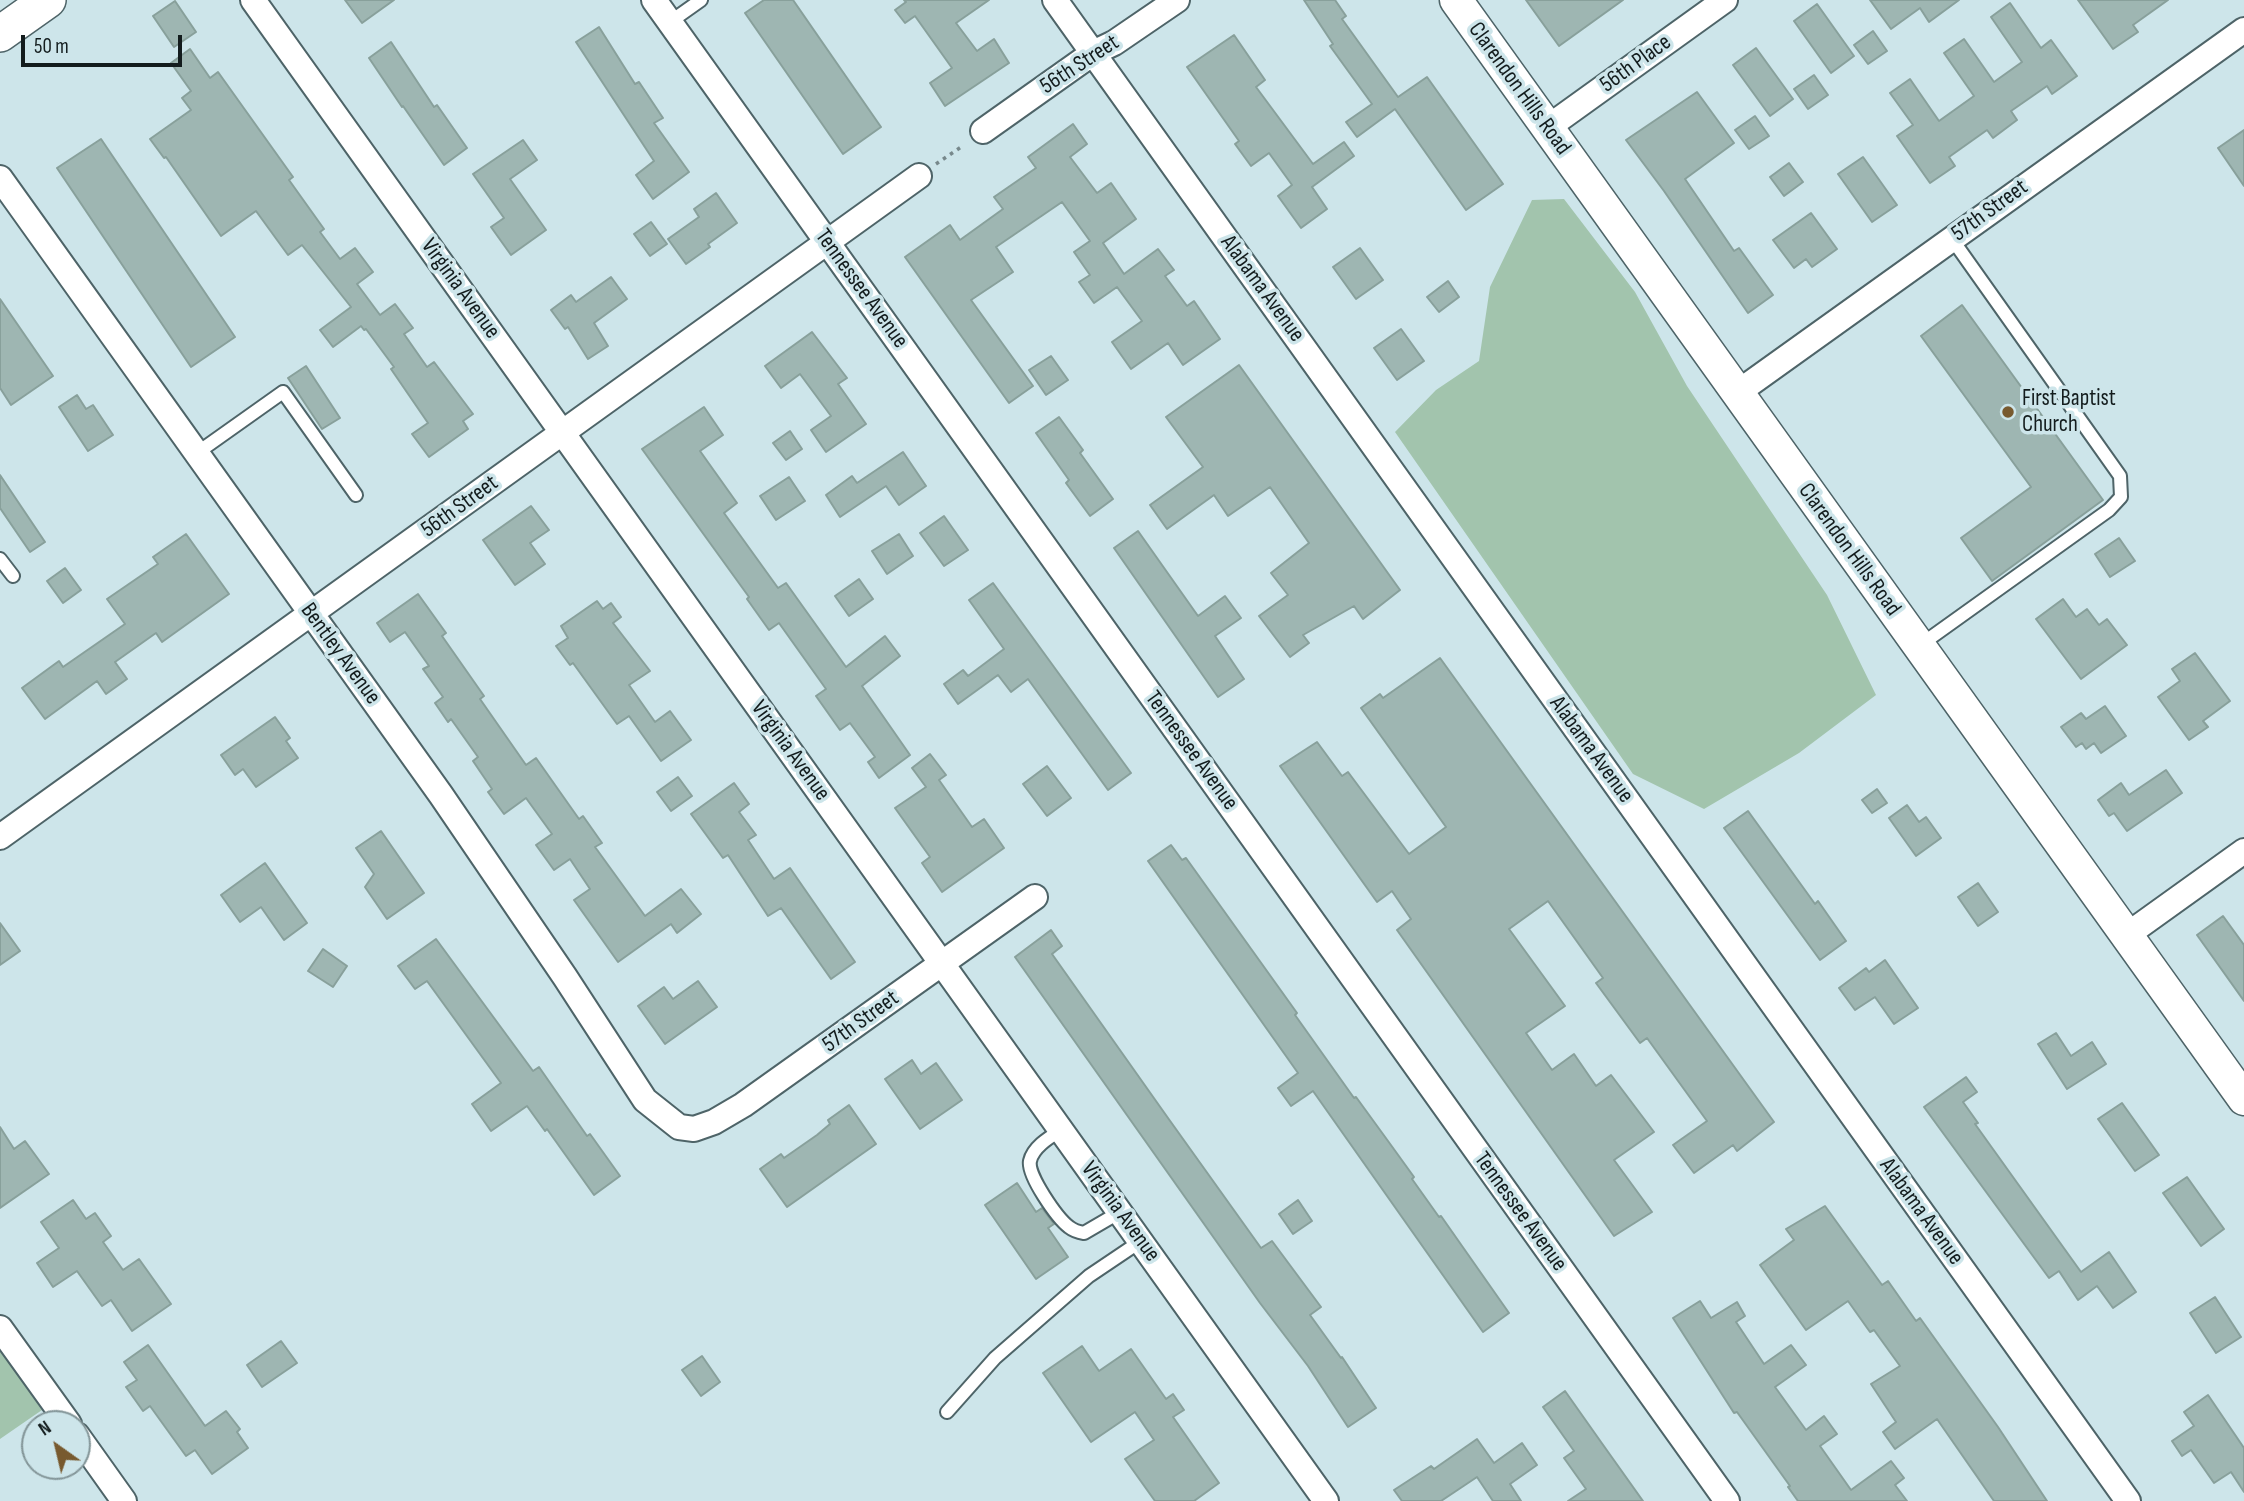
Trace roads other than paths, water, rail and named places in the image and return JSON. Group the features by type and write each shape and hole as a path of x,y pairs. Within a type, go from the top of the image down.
{"main road":[{"path":"0,34 48,0"}],"street":[{"name":"Virginia Avenue","path":"253,0 1326,1501"},
{"name":"Tennessee Avenue","path":"654,0 1727,1501"},
{"name":"Alabama Avenue","path":"1055,0 2128,1501"},
{"name":"56th Street","path":"984,131 1093,53 1114,43 1177,0"},
{"name":"Clarendon Hills Road","path":"1455,0 2244,1098"},
{"name":"56th Place","path":"1547,128 1725,0"},
{"name":"57th Street","path":"1737,393 2244,30"},
{"name":"56th Street","path":"0,837 919,176"},
{"name":"Bentley Avenue","path":"0,178 449,807 645,1100 679,1127"},
{"path":"2127,935 2244,850"},
{"name":"57th Street","path":"679,1127 694,1129 714,1122 743,1105 1035,897"},
{"path":"4,1342 58,1410"},
{"path":"91,1455 124,1501"}],"lane":[{"path":"670,22 701,0"},
{"path":"1919,646 2109,510 2121,498 2120,476 1952,239"},
{"path":"197,453 283,392 356,495"},
{"path":"0,559 13,576"},
{"path":"1061,1130 1030,1159 1030,1170 1060,1218 1074,1231 1084,1233 1120,1212"},
{"path":"947,1412 995,1358 1089,1276 1141,1241"}],"place":[{"name":"First Baptist Church","path":"2008,412"}]}
